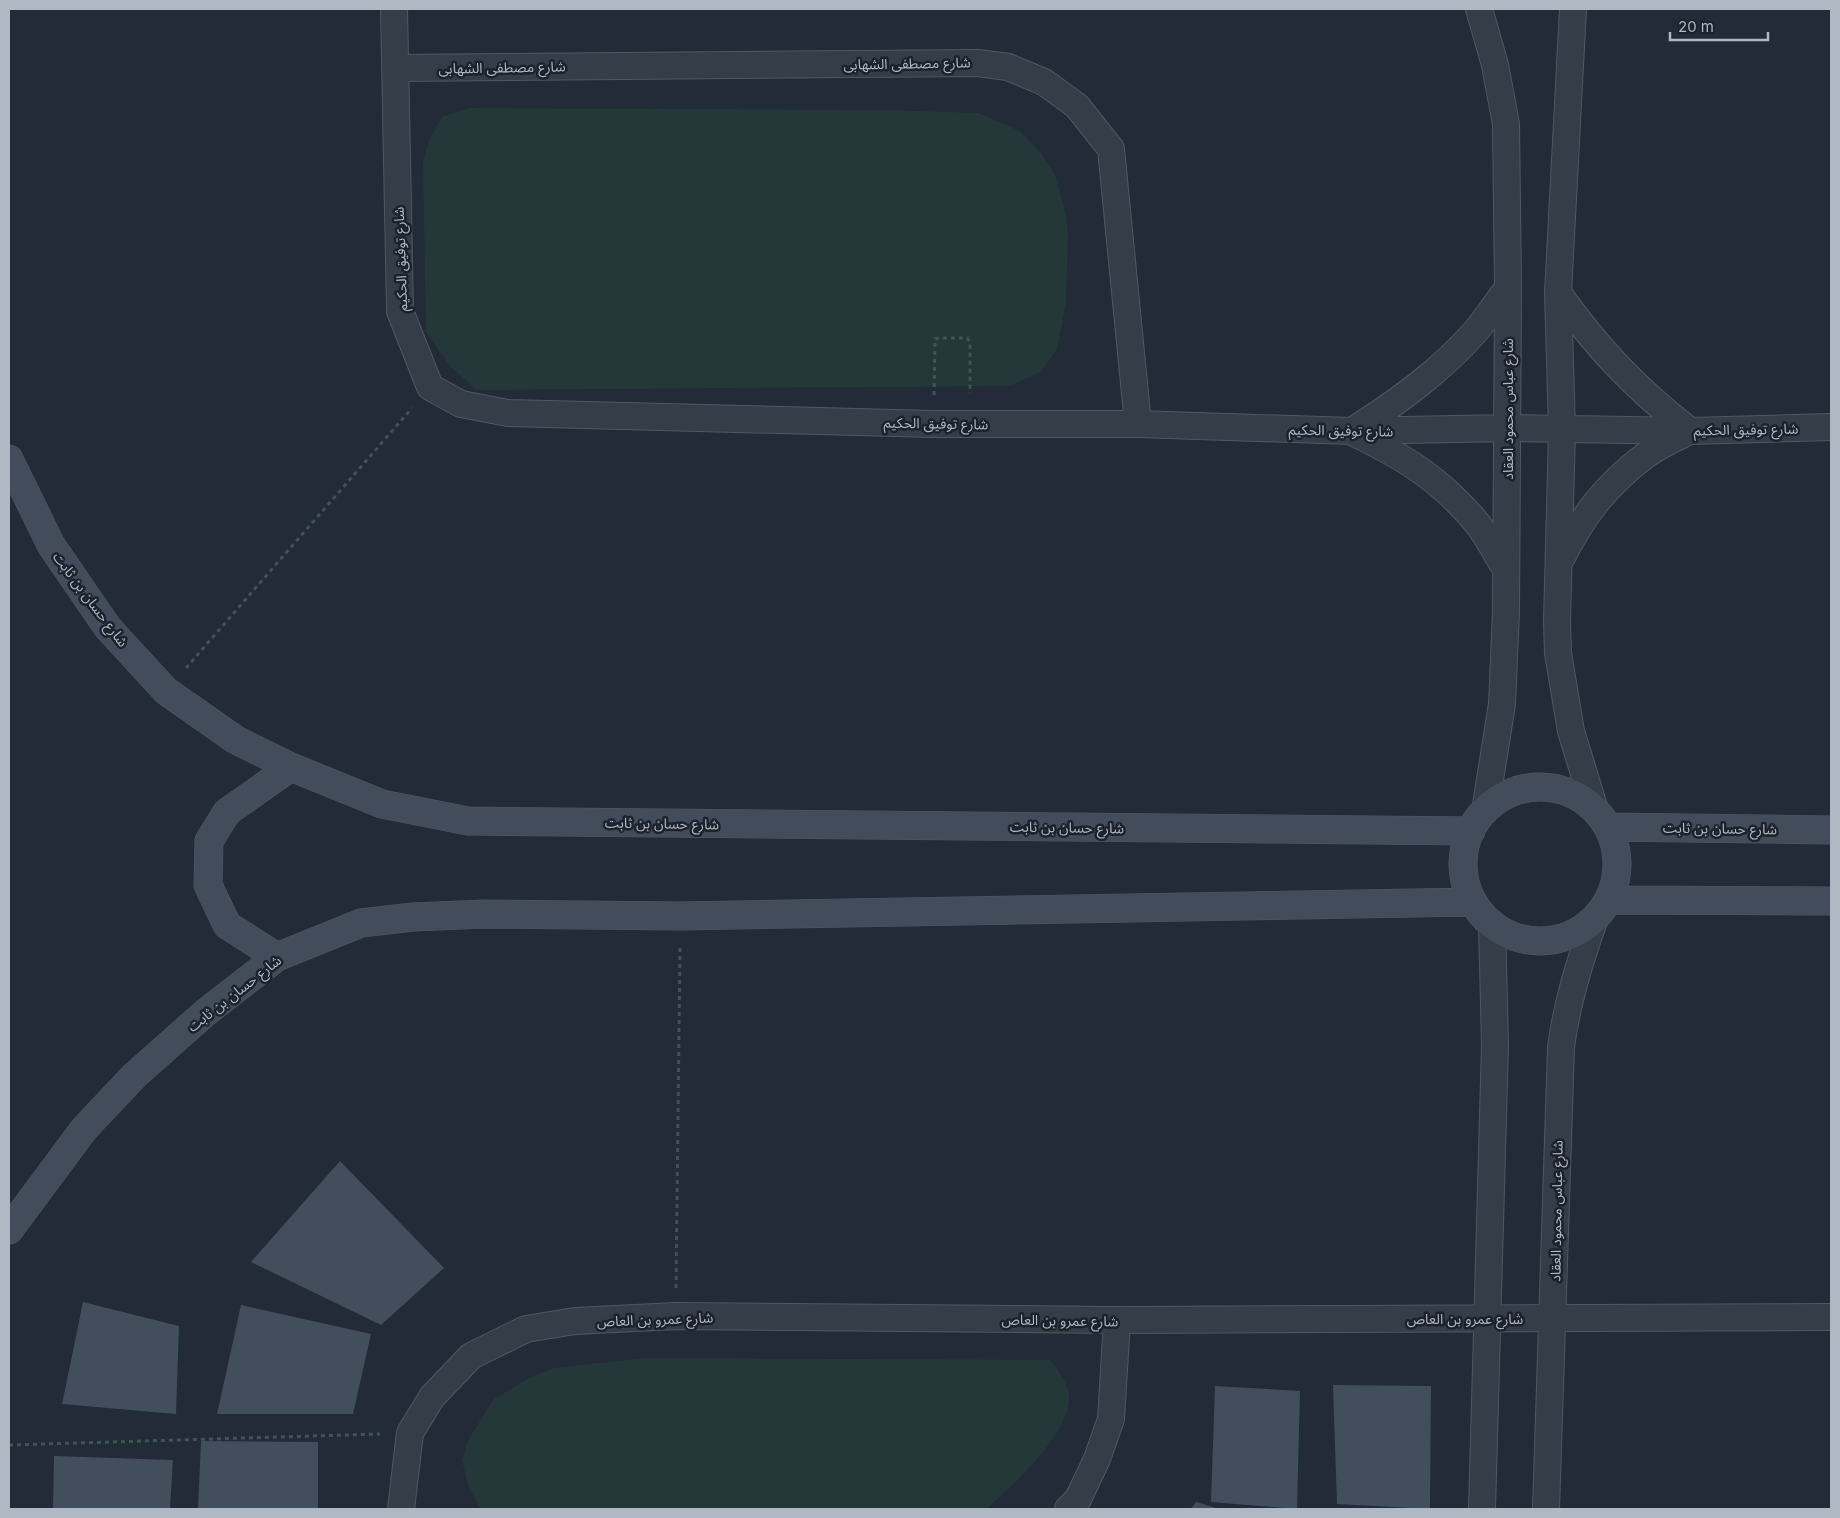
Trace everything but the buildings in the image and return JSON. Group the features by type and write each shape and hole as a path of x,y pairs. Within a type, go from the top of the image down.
{"street":[{"name":"شارع توفيق الحكيم","path":"394,9 400,311 430,387 461,404 508,413 933,424 1138,424 1351,431 1508,428 1690,430 1831,427"},
{"name":"شارع عباس محمود العقاد","path":"1478,9 1494,65 1506,124 1508,288 1506,569 1502,704 1478,821"},
{"path":"1573,9 1558,293 1562,430 1557,566 1558,653 1571,731 1602,819 1617,851 1617,876 1602,909 1569,936 1549,940 1529,940 1510,935 1492,924 1473,902 1464,879 1464,854 1478,821 1501,798 1519,790 1540,787 1560,789 1579,798 1602,819"},
{"name":"شارع مصطفى الشهابى","path":"395,68 978,62 1008,67 1044,82 1077,106 1111,149 1138,424"},
{"path":"1351,431 1397,402 1439,369 1476,331 1508,288"},
{"path":"1557,566 1579,523 1610,485 1647,454 1690,430 1652,401 1618,368 1586,332 1558,293"},
{"path":"1351,431 1399,454 1442,486 1478,524 1506,569"},
{"name":"شارع حسان بن ثابت","path":"9,459 51,546 108,628 166,691 236,740 291,767 382,804 468,821 1478,821"},
{"path":"277,957 227,925 208,886 209,841 227,812 291,767"},
{"name":"شارع حسان بن ثابت","path":"1602,819 1831,830"},
{"name":"شارع حسان بن ثابت","path":"9,1230 84,1129 134,1076 205,1013 277,957 361,923 413,917 484,914 680,916 1473,902"},
{"path":"1602,909 1831,902"},
{"name":"شارع عباس محمود العقاد","path":"1546,1509 1554,1318 1558,1089 1561,1047 1569,997 1602,909"},
{"path":"1482,1509 1496,1012 1492,924"},
{"name":"شارع عمرو بن العاص","path":"401,1509 410,1433 432,1397 471,1356 526,1329 575,1322 676,1316 1118,1320 1831,1316"},
{"path":"1068,1509 1078,1498 1097,1459 1111,1419 1118,1320"}],"path":[{"path":"933,424 935,339 967,338 970,346 970,424"},
{"path":"166,691 430,387"},
{"path":"676,1316 680,916"},
{"path":"9,1445 410,1433"}],"shaded area":[{"path":"469,108 892,110 978,113 1020,131 1042,154 1055,175 1066,215 1068,235 1066,303 1057,349 1041,372 1010,386 477,390 451,367 426,332 423,162 430,138 442,117"},
{"path":"644,1358 1050,1360 1067,1386 1068,1405 1063,1422 1040,1455 986,1509 481,1509 469,1488 462,1460 468,1440 494,1399 531,1377 554,1368"}]}
